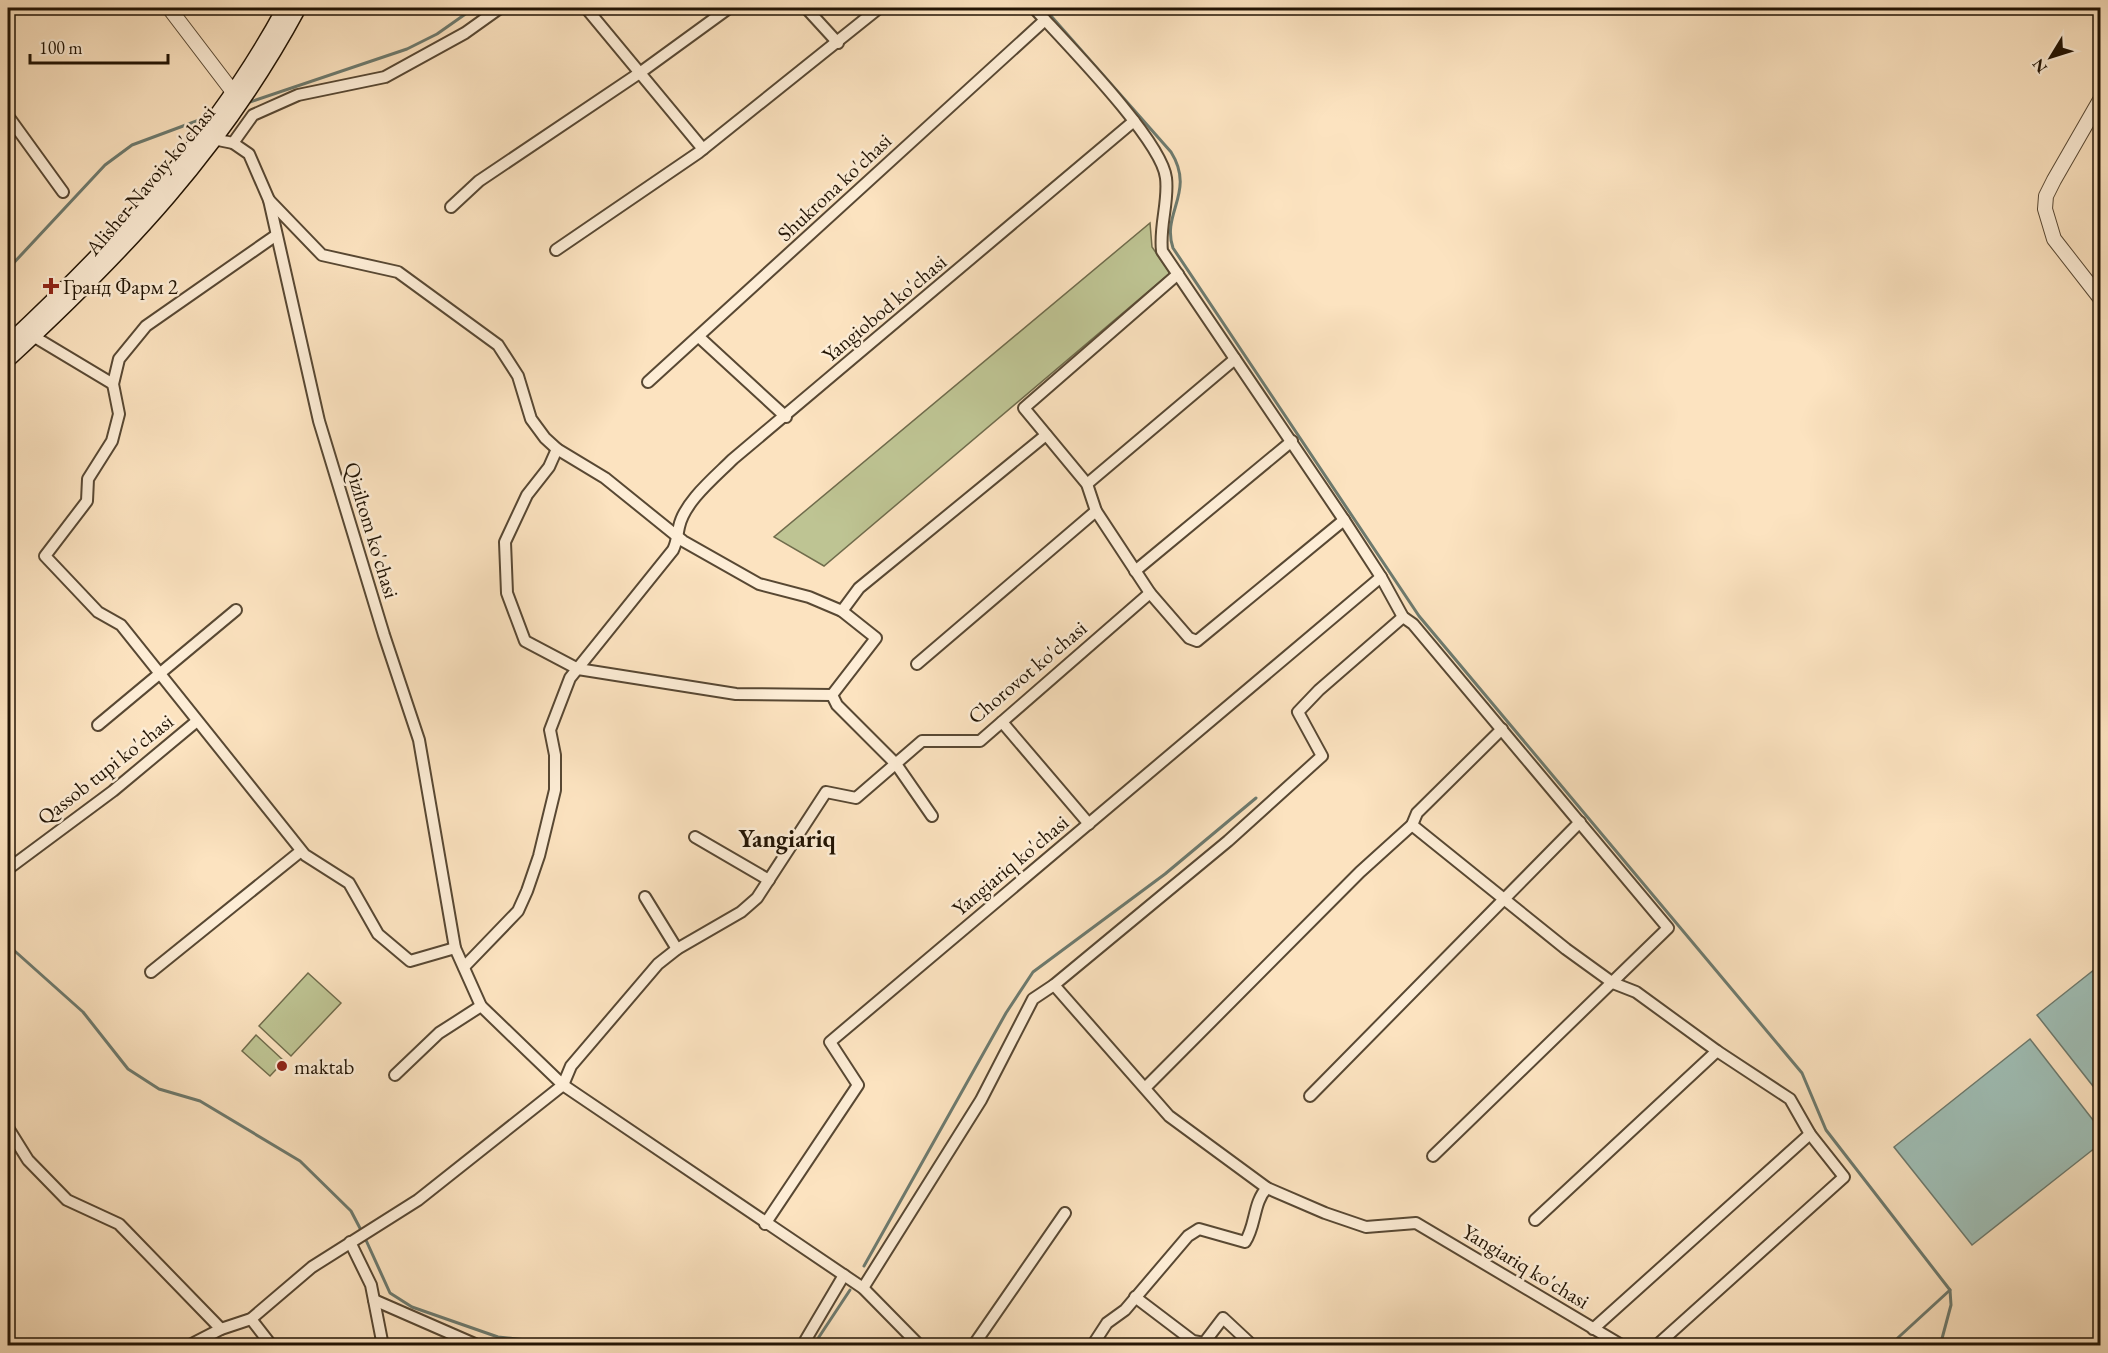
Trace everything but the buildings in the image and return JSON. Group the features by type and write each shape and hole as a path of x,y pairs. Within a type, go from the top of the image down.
{"main road":[{"name":"Alisher Navoiy ko'chasi","path":"208,138 285,8"},
{"name":"Alisher Navoiy ko'chasi","path":"8,359 27,333 138,233 208,138 298,8"},
{"name":"Alisher Navoiy ko'chasi","path":"8,344 27,333"}],"street":[{"path":"169,8 229,106"},
{"path":"208,138 233,143 253,115 298,95 385,77 465,33 500,8"},
{"path":"586,8 641,72 702,149"},
{"path":"451,207 479,181 641,72 729,8"},
{"path":"806,8 837,43"},
{"path":"556,250 702,149 879,8"},
{"path":"1034,8 1134,121 1152,147 1166,176 1160,233 1162,251 1292,441 1381,577 1403,617 1413,624 1668,928 1433,1156"},
{"name":"Shukrona ko'chasi","path":"648,382 1045,20"},
{"path":"2100,100 2054,180 2046,196 2045,209 2049,228 2058,244 2100,297"},
{"path":"8,116 63,192"},
{"name":"Yangiobod ko'chasi","path":"679,537 679,527 696,496 733,459 786,417 1134,121"},
{"name":"Qiziltom ko'chasi","path":"233,143 249,154 269,200 275,236 319,421 384,635 419,740 455,948 481,1006"},
{"path":"269,200 322,255 398,272 498,345 518,376 531,419 557,449 605,478 679,537 759,584 809,597 842,611 876,638 832,695"},
{"name":"Qassob tupi ko'chasi","path":"275,236 146,327 118,358 113,384 119,414 112,441 88,479 87,501 45,556 98,612 120,625 301,850 349,883 378,934 410,961 455,948"},
{"path":"1178,274 1024,408 1087,484 1096,511 1150,593 1189,638 1197,641 1344,520"},
{"path":"27,333 113,384"},
{"path":"699,337 763,393 786,417"},
{"path":"1087,484 1235,359"},
{"path":"842,611 859,588 1046,435"},
{"path":"1135,571 1292,441"},
{"path":"557,449 549,467 527,495 505,542 507,593 525,641 578,669 736,694 832,695"},
{"path":"917,664 1096,511"},
{"path":"464,968 518,911 527,891 539,856 555,790 555,756 550,730 570,678 674,550 679,537"},
{"name":"Yangiariq ko'chasi","path":"765,1224 858,1085 830,1042 1381,577"},
{"name":"Chorovot ko'chasi","path":"769,880 826,792 856,798 922,741 980,741 1150,593"},
{"path":"98,725 236,610"},
{"path":"863,1288 981,1100 1033,999 1054,985 1228,841 1322,756 1298,712 1319,690 1403,617"},
{"path":"832,695 837,705 896,764 932,816"},
{"name":"Qassob tupi ko'chasi","path":"8,869 112,791 197,721"},
{"path":"1002,722 1089,824"},
{"path":"1146,1087 1360,872 1412,825 1417,813 1502,729"},
{"path":"1310,1096 1580,822"},
{"path":"1412,825 1504,897 1566,950 1613,983 1636,992 1717,1052 1790,1099 1810,1134 1844,1177 1656,1346"},
{"path":"188,1346 221,1329 250,1319 312,1267 350,1242 374,1230 418,1200 563,1085 571,1066 658,964 677,949 741,912 757,898 769,880 695,837"},
{"path":"151,972 301,850"},
{"path":"645,897 677,949"},
{"name":"Yangiariq ko'chasi","path":"1054,985 1068,1005 1146,1087 1169,1116 1267,1188 1324,1214 1366,1227 1416,1223 1593,1329 1810,1134"},
{"path":"395,1075 439,1033 481,1006 563,1085 694,1172 765,1224 863,1288 917,1344"},
{"path":"1535,1220 1717,1052"},
{"path":"8,1128 28,1160 67,1200 119,1224 221,1329"},
{"path":"1092,1346 1107,1323 1115,1319 1188,1236 1199,1229 1245,1242 1252,1231 1256,1211 1267,1188"},
{"path":"973,1346 1065,1213"},
{"path":"350,1242 371,1285 383,1346"},
{"path":"802,1346 844,1275"},
{"path":"1135,1297 1193,1341 1204,1343 1223,1318 1253,1346"},
{"path":"374,1300 477,1346 492,1345"},
{"path":"250,1319 272,1346"},
{"path":"1593,1329 1623,1346"}],"green space":[{"path":"1150,223 1152,247 1170,273 824,566 774,537"},
{"path":"308,973 341,1003 291,1056 259,1026"},
{"path":"256,1035 284,1061 270,1076 242,1051"}],"water":[{"path":"2095,969 2100,976 2100,1095 2037,1015"},
{"path":"2030,1039 2100,1129 2100,1144 1972,1245 1894,1147"}],"waterway":[{"path":"247,103 407,49 437,34 474,8"},
{"path":"1044,8 1171,152 1178,166 1180,179 1171,224 1170,235 1173,248 1419,616 1802,1073 1826,1130 1950,1290 1889,1346"},
{"path":"8,269 105,165 132,145 210,116"},
{"path":"864,1266 1006,1013 1033,972 1165,874 1256,798"},
{"path":"8,945 83,1012 128,1069 159,1089 200,1101 300,1161 351,1211 362,1232"},
{"path":"365,1238 390,1293 412,1307 498,1337 527,1340 539,1346"},
{"path":"813,1346 850,1290"},
{"path":"1940,1346 1951,1305 1950,1290"}],"place":[{"name":"Гранд Фарм 2","path":"51,286"},
{"name":"maktab","path":"282,1066"}],"district":[{"name":"Yangiariq","path":"787,838"}]}
